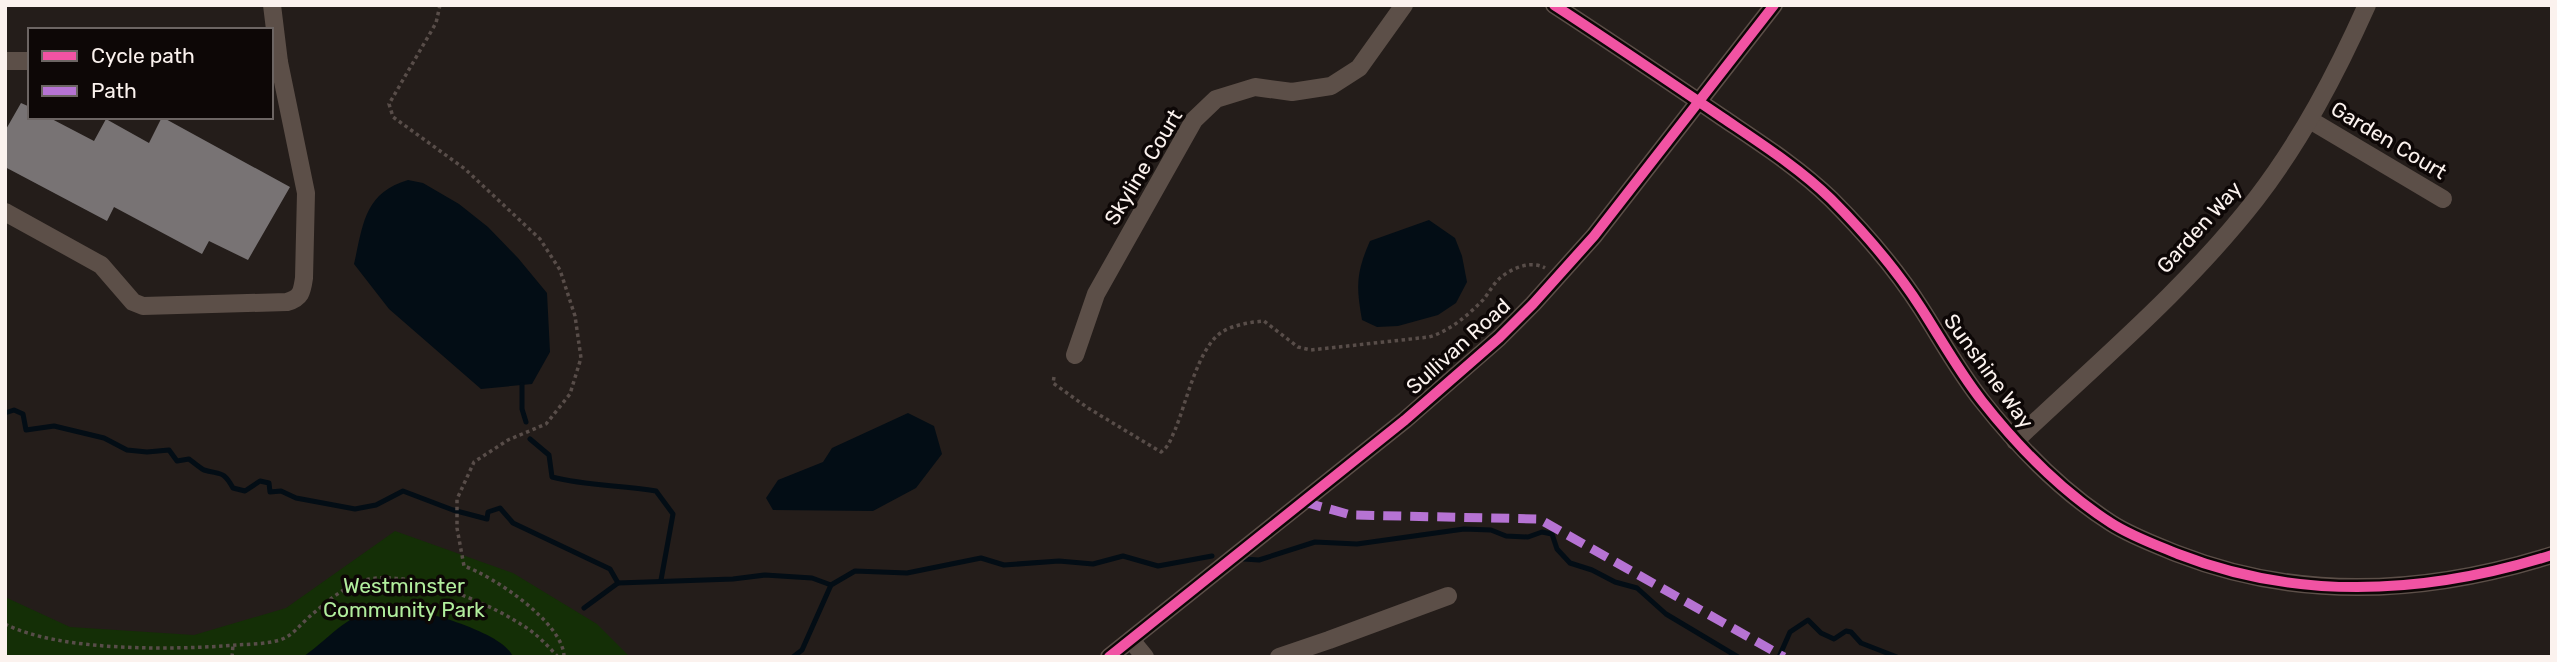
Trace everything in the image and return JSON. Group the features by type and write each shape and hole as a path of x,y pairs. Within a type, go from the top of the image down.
{"street":[{"path":"5,212 101,265 133,302 143,306 287,302 297,299 302,292 304,278 306,193 275,62 272,5"},
{"name":"Skyline Court","path":"1075,355 1096,294 1194,120 1216,99 1255,87 1292,92 1331,86 1359,68 1404,5"},
{"name":"Sunshine Way","path":"1554,5 1774,153 1829,197 1863,233 1919,305 1979,398 2015,441 2067,490 2112,524 2198,562 2257,578 2322,587 2411,586 2467,578 2552,555"},
{"name":"Sullivan Road","path":"1109,657 1304,502 1454,379 1499,338 1557,279 1594,236 1774,5"},
{"name":"Garden Way","path":"2015,441 2181,284 2218,245 2263,189 2310,120 2367,5"},
{"path":"5,61 28,61"},
{"name":"Garden Court","path":"2310,120 2443,199"},
{"path":"1279,657 1448,596"},
{"path":"1131,640 1145,657"}],"path":[{"path":"440,5 436,23 389,104 393,117 465,169 540,239 560,270 575,316 581,358 570,394 546,424 508,440 474,462 457,499 464,566 501,585 529,606 557,636 564,657"},
{"path":"1054,377 1053,383 1087,408 1161,452 1167,449 1177,426 1195,372 1211,344 1222,332 1264,321 1290,342 1311,351 1419,339 1440,334 1457,323 1484,299 1500,278 1524,265 1539,265 1557,279"},
{"path":"5,624 36,634 94,644 174,648 269,643 283,639 347,588 368,579 388,577 431,586 500,612 530,630 558,657"},
{"path":"232,657 233,645"}],"green space":[{"name":"Westminster Community Park","path":"395,531 513,573 597,624 630,657 5,657 5,597 70,627 194,635 286,608"}],"shaded area":[{"path":"408,180 423,183 459,204 488,227 547,293 550,352 532,384 481,389 389,309 354,264 363,224 374,202 382,193"},
{"path":"1429,220 1455,238 1462,256 1467,282 1456,303 1438,315 1398,326 1377,327 1362,320 1358,280 1370,241"},
{"path":"908,413 934,426 942,454 916,488 873,511 773,510 766,498 778,480 823,462 832,448"},
{"path":"389,607 438,616 477,630 506,648 513,657 303,657 352,619 375,609"}],"building":[{"path":"21,103 28,106 28,119 52,119 94,141 106,119 149,143 161,119 166,119 290,187 248,260 209,241 202,254 114,207 107,221 5,167 5,131"}],"waterway":[{"path":"522,385 522,409 526,422"},
{"path":"5,413 14,410 23,414 26,430 54,426 104,438 127,450 169,450 177,461 189,459 204,470 224,476 233,488 245,491 260,481 269,483 270,492 281,491 296,498 355,509 376,505 403,491 453,510 487,519 488,512 500,508 513,523 610,569 618,583"},
{"path":"530,439 549,455 552,477 656,491 673,514 661,580"},
{"path":"1244,559 1259,560 1315,542 1357,544 1464,529 1491,530 1506,536 1528,537 1542,532 1552,534 1557,549 1570,563 1637,588 1666,614 1738,657"},
{"path":"793,657 802,650 831,585 855,571 907,573 981,558 1004,565 1059,561 1093,564 1123,556 1158,566 1212,556"},
{"path":"584,608 618,583 733,579 765,575 812,578 831,585"},
{"path":"1779,657 1790,632 1808,620 1821,633 1834,639 1846,631 1851,632 1861,643 1897,657"}],"marked path":[{"path":"1304,502 1351,515 1539,519 1784,657"}],"cycle path":[{"path":"1554,5 1765,146 1831,199 1901,279 1966,379 2011,435 2058,483 2119,528 2178,554 2224,569 2271,580 2318,586 2365,587 2459,578 2552,555"},
{"path":"1109,657 1405,420 1499,338 1594,236 1774,5"}]}
